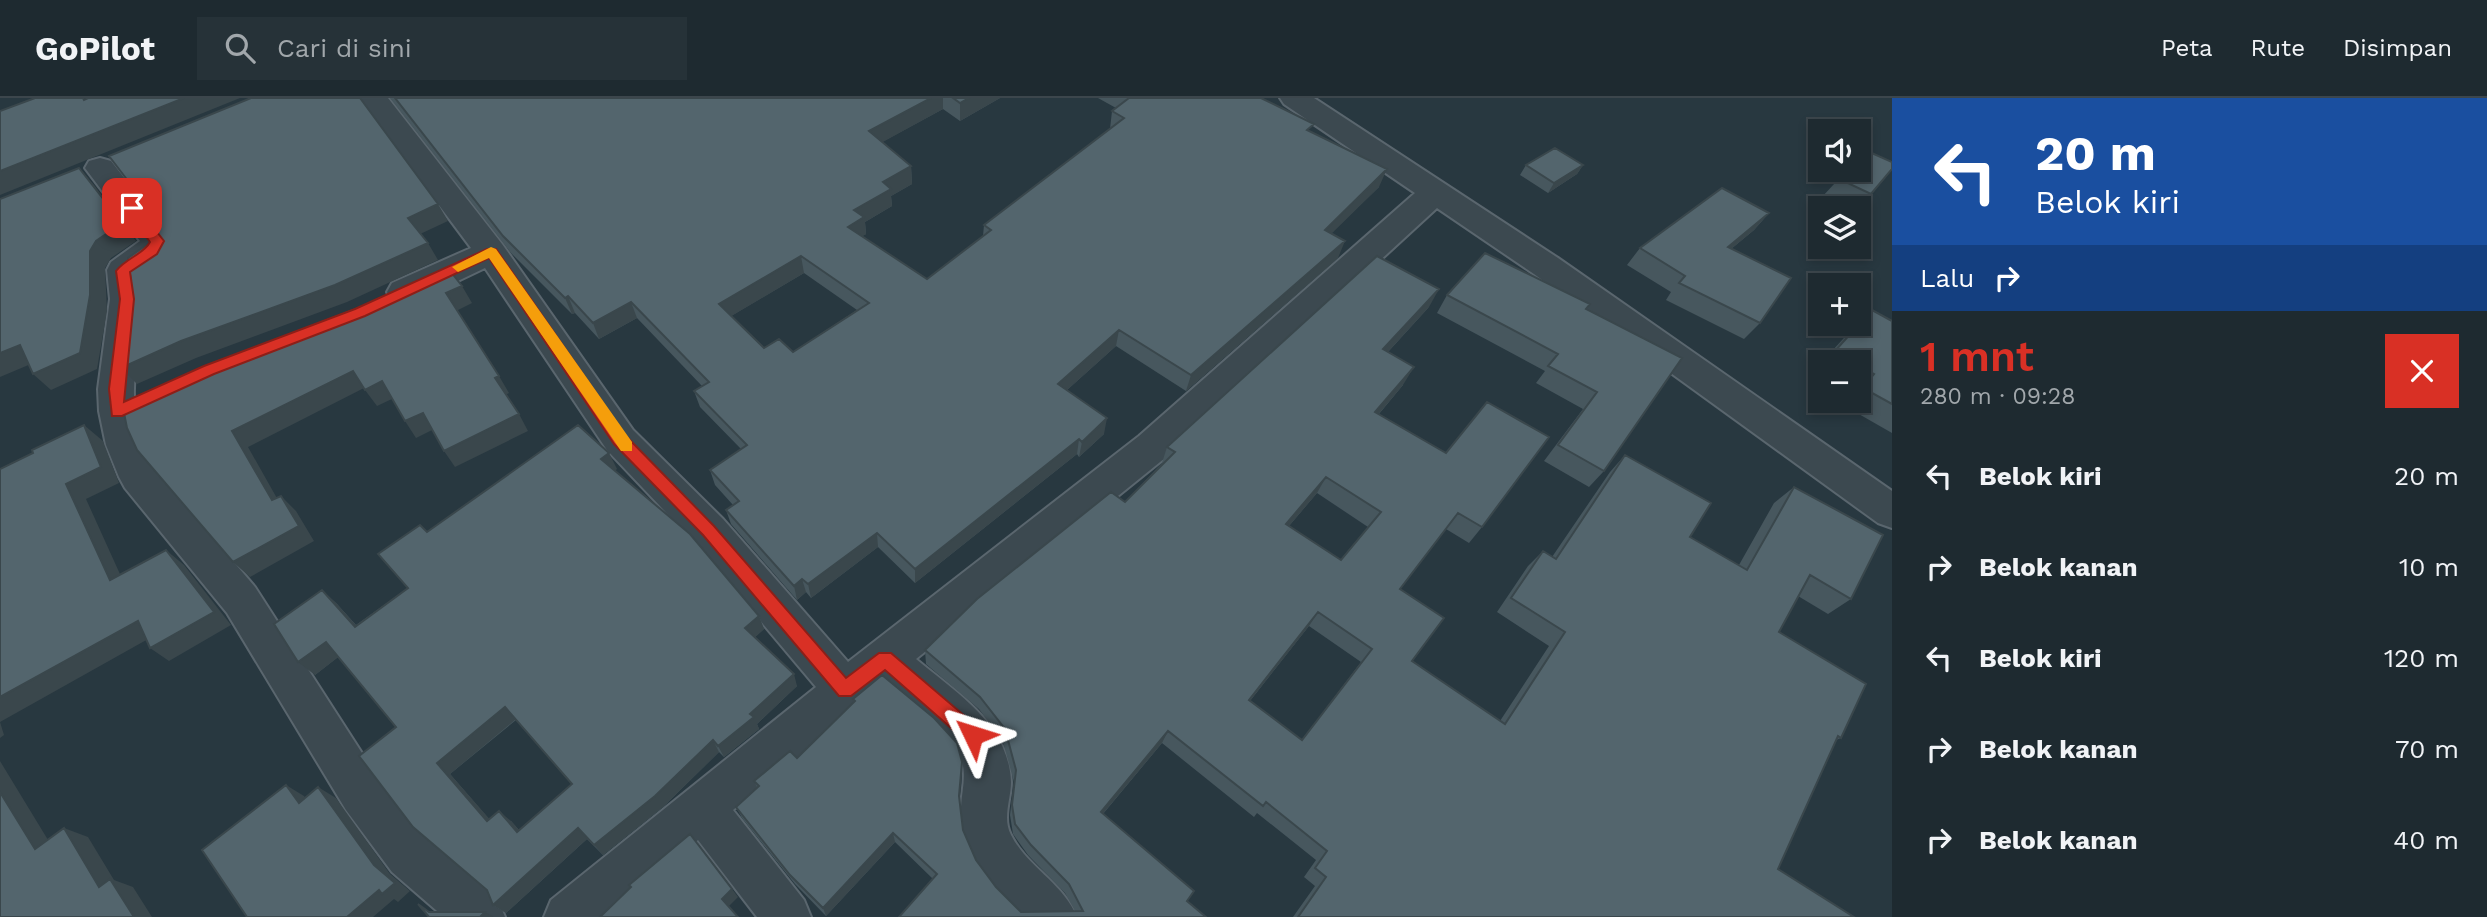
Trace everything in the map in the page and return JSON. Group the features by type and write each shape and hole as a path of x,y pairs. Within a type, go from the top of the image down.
{"street":[{"path":"373,98 491,252 620,439 709,531 845,690"},
{"path":"1294,98 1727,393 1892,512"},
{"path":"100,168 157,241 152,251 134,260 123,271 127,299 116,389 117,411 124,445 138,477 251,615 362,794 401,845 481,917"},
{"path":"568,917 845,690 1152,447 1435,192"},
{"path":"372,307 491,252"},
{"path":"117,411 152,396"},
{"path":"885,659 973,735 984,756 988,782 984,806 986,839 1008,873 1053,917"},
{"path":"702,807 787,917"}],"building":[{"path":"35,98 184,98 0,171 0,111"},
{"path":"251,98 360,98 438,204 408,218 428,243 335,285 181,341 121,368 131,282 128,258 149,243 161,224 109,156"},
{"path":"395,98 931,98 869,131 911,166 883,182 891,189 854,210 864,217 848,227 927,279 991,230 984,225 1124,118 1112,111 1129,98 1261,98 1314,124 1307,130 1387,169 1325,230 1345,241 1191,375 1119,330 1058,384 1107,418 1082,442 1079,439 915,569 877,533 808,584 802,579 794,586 726,510 739,501 710,470 747,445 694,391 709,382 631,302 593,323 503,236","holes":["801,256 869,303 793,352 779,339 764,348 719,304"]},
{"path":"953,98 969,98 960,103"},
{"path":"1555,148 1583,165 1554,183 1526,165"},
{"path":"1871,153 1892,162 1892,169 1871,194 1845,182 1871,182"},
{"path":"79,168 122,223 96,241 90,251 90,295 80,353 33,374 20,345 0,353 0,199"},
{"path":"1722,188 1769,213 1728,247 1791,278 1760,323 1679,283 1685,276 1640,248"},
{"path":"1485,253 1590,304 1586,309 1682,358 1604,471 1558,445 1597,392 1548,366 1558,354 1447,295"},
{"path":"1377,256 1439,289 1383,349 1414,367 1375,412 1446,453 1487,402 1549,437 1482,527 1458,513 1400,589 1444,618 1412,661 1505,724 1565,632 1511,598 1543,551 1556,559 1625,455 1711,503 1690,537 1747,570 1794,487 1883,535 1851,599 1810,575 1779,632 1866,684 1841,738 1838,736 1778,869 1854,917 1298,917 1326,877 1315,868 1327,851 1266,802 1263,806 1168,731 1101,812 1194,891 1187,901 1206,917 899,917 937,874 893,833 823,908 790,875 736,807 759,786 754,781 790,751 797,758 855,701 853,699 882,675 934,718 957,743 962,762 959,796 963,830 976,860 996,887 1021,912 1083,911 1069,884 1031,845 1015,824 1012,805 1016,770 1005,729 980,697 925,650 977,599 1111,492 1125,502 1175,452 1167,447","holes":["1326,477 1381,512 1341,560 1286,524","1318,612 1372,649 1302,740 1249,700"]},
{"path":"447,267 462,286 446,293 499,376 495,378 519,414 444,451 423,413 405,421 382,381 365,390 353,371 232,431 272,500 281,496 299,526 233,562 137,450 127,428 122,403 207,366 361,307"},
{"path":"1871,311 1892,321 1892,404 1871,392 1871,378 1874,374 1871,372 1871,350 1836,350 1848,336 1871,336"},
{"path":"84,425 101,467 66,484 110,580 166,550 214,612 150,648 138,621 0,697 0,469"},
{"path":"578,425 609,453 601,459 690,534 759,616 745,628 794,674 750,714 754,717 718,746 713,740 655,796 594,845 578,828 493,905 487,890 413,827 359,756 396,727 326,642 298,662 274,624 322,590 355,627 408,588 378,554 420,525 427,532","holes":["505,707 572,784 517,832 499,811 487,821 437,763"]},
{"path":"286,785 299,803 318,787 374,865 395,883 382,894 379,890 347,917 247,917 202,850"},
{"path":"0,792 35,849 64,828 99,887 110,879 134,917 0,917"},
{"path":"690,834 732,889 722,899 738,917 600,917 631,887 629,885"},
{"path":"418,904 429,912 485,912 480,917 429,917"}],"slow traffic":[{"path":"458,267 491,252 627,447"}],"route":[{"path":"132,208 157,241 152,251 134,260 123,271 127,299 116,389 117,411 209,370 360,313 491,252 620,439 709,531 845,690 885,659 973,735"}]}
